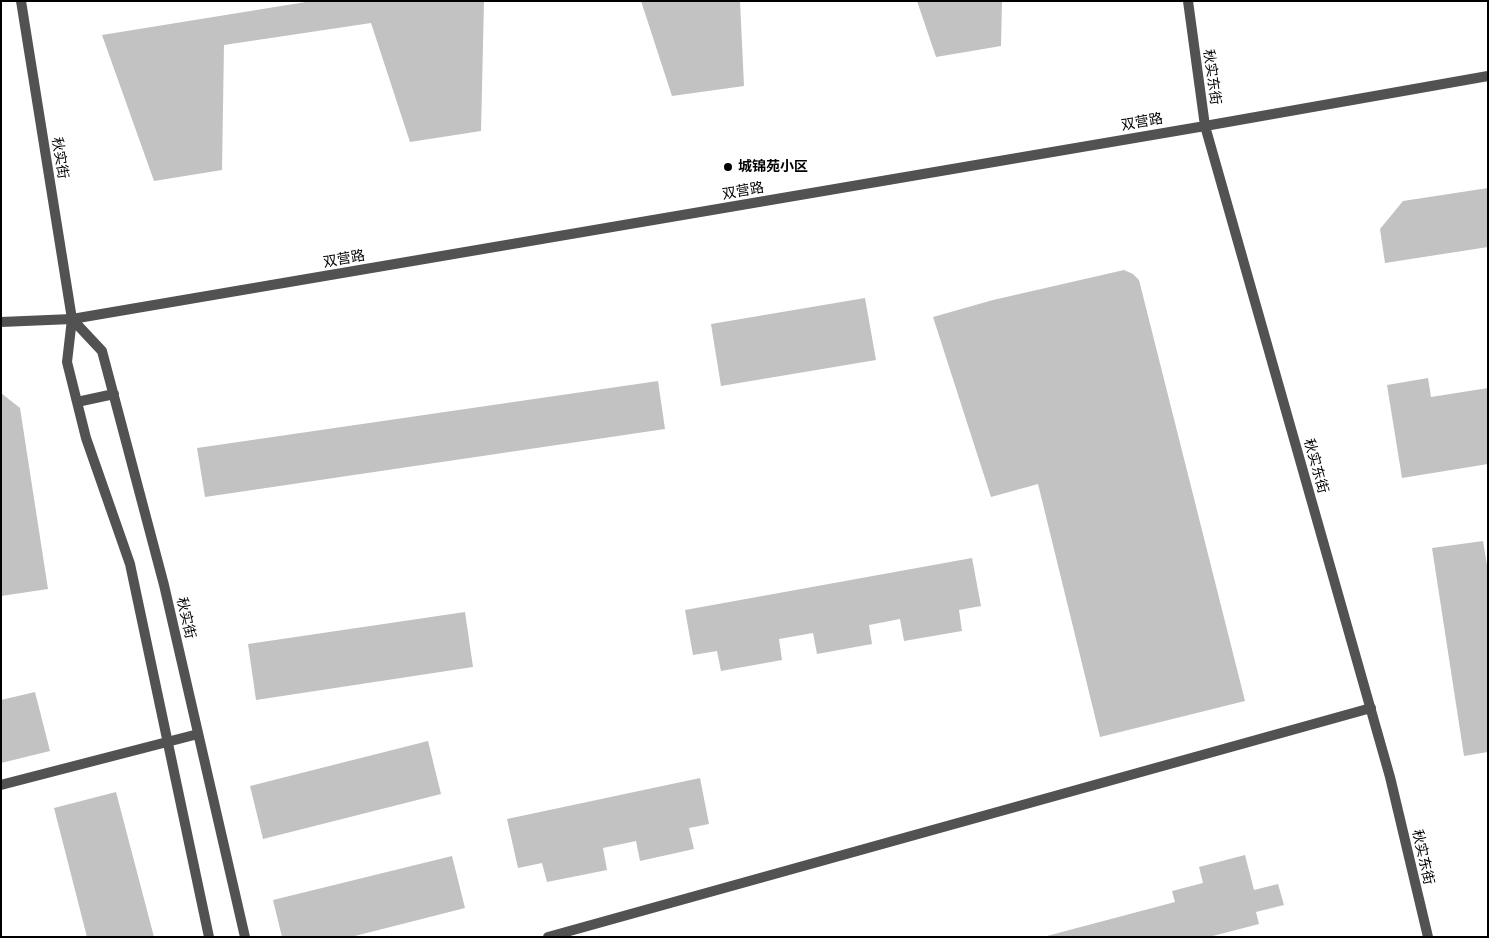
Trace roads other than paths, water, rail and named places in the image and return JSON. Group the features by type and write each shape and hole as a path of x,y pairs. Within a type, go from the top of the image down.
{"street":[{"name":"秋实街","path":"21,1 72,319 67,362 86,438 130,564 209,937"},
{"name":"秋实东街","path":"1188,1 1205,126 1390,777 1428,937"},
{"name":"双营路","path":"1,322 72,319 1488,76"},
{"name":"秋实街","path":"72,319 102,351 164,585 245,937"},
{"path":"77,402 114,394"},
{"path":"548,937 1371,708"},
{"path":"1,785 198,734"}],"place":[{"name":"城锦苑小区","path":"728,167"}]}
